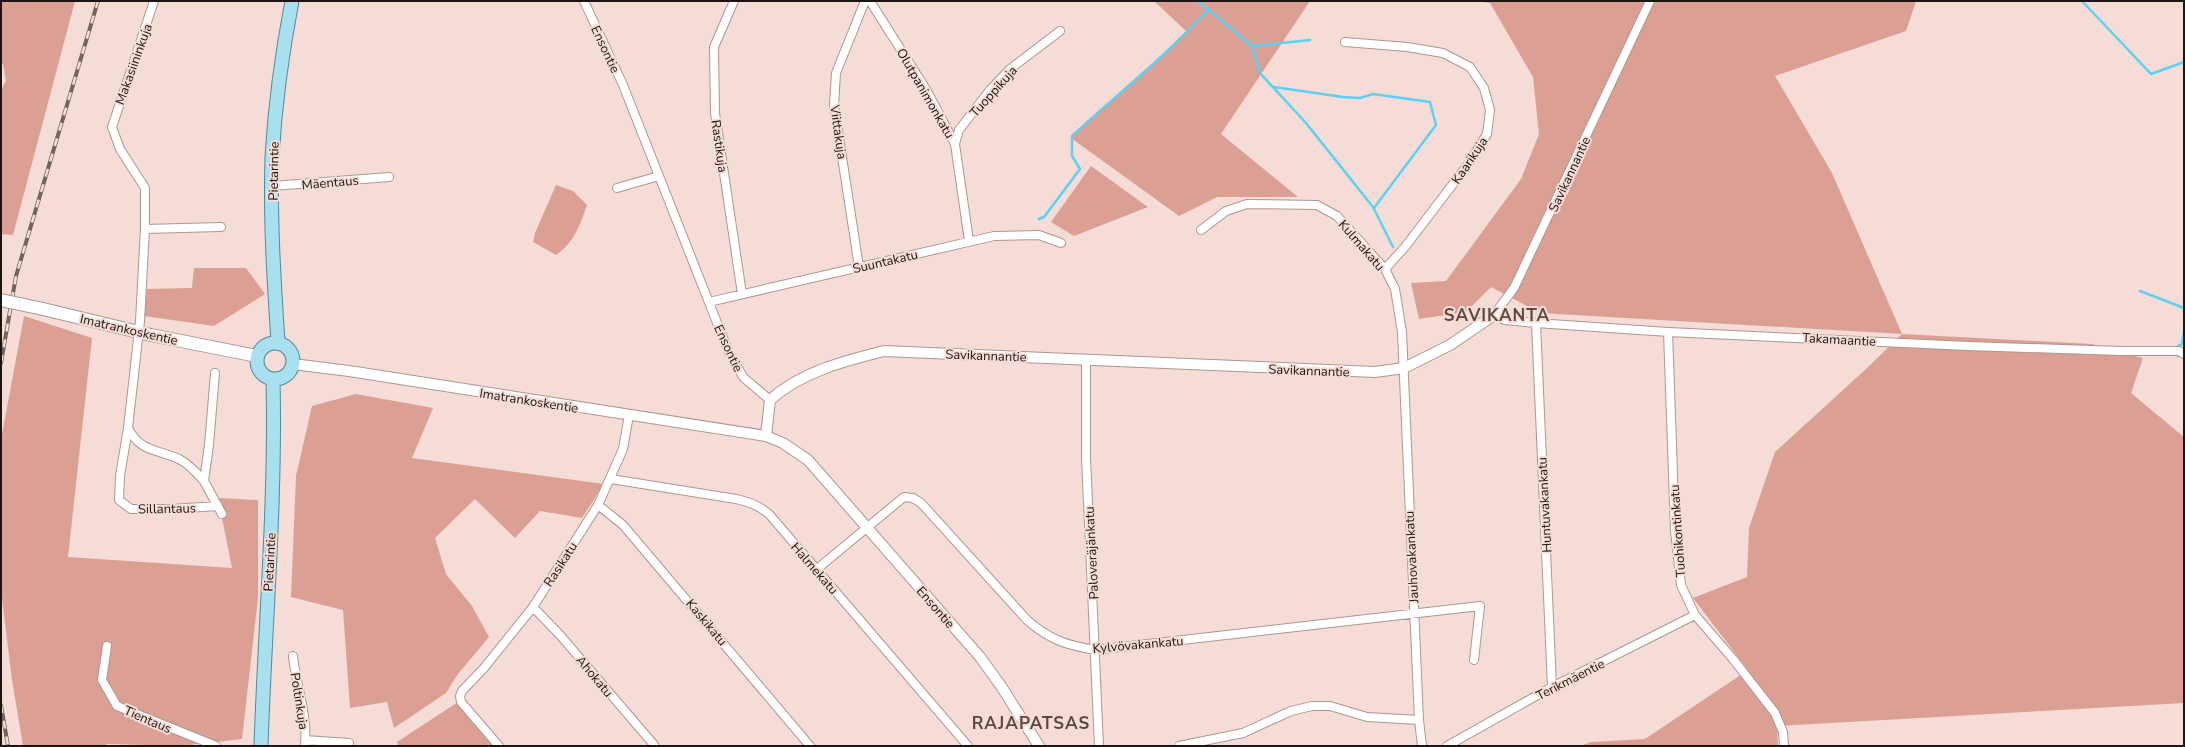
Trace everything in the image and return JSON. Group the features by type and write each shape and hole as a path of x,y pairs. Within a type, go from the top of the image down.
{"main road":[{"name":"Pietarintie","path":"278,342 272,186 279,81 292,1"},
{"name":"Imatrankoskentie","path":"1,300 139,332 257,356"},
{"path":"272,342 278,342 288,348 293,358 293,364 286,375 273,379 263,375 260,371 257,356 262,347 272,342"},
{"name":"Pietarintie","path":"261,746 266,617 274,484 273,379"}],"street":[{"name":"Makasiininkuja","path":"112,127 154,1"},
{"name":"Ensontie","path":"584,1 622,85 735,365 744,378 770,400"},
{"name":"Rastikuja","path":"734,1 714,47 715,113 742,294"},
{"name":"Viittakuja","path":"859,267 834,105 836,73 865,1"},
{"name":"Olutpanimonkatu","path":"870,1 927,91 955,144 969,241"},
{"name":"Savikannantie","path":"770,400 780,390 802,378 843,361 884,352 1086,359 1375,372 1404,368 1450,345 1494,315 1517,282 1650,1"},
{"name":"Tuoppikuja","path":"955,144 960,130 990,90 1010,69 1060,32"},
{"name":"Kaarikuja","path":"1345,42 1407,47 1444,53 1470,67 1484,88 1490,110 1487,134 1469,163 1405,247 1385,270"},
{"name":"Sillantaus","path":"112,127 120,149 145,188 146,230 139,332 128,428 120,476 119,500 130,509 172,509 218,506"},
{"path":"618,188 659,176"},
{"name":"Mäentaus","path":"272,186 388,177"},
{"name":"Kulmakatu","path":"1201,230 1226,211 1247,204 1317,205 1337,216 1385,270 1395,289 1399,311 1404,368"},
{"path":"146,230 221,227"},
{"name":"Suuntakatu","path":"709,302 969,241 1021,234 1039,234 1061,243"},
{"name":"Takamaantie","path":"1494,315 1504,320 1668,332 1968,346 2121,351 2179,351 2184,354"},
{"name":"Huntuvakankatu","path":"1536,323 1552,687"},
{"name":"Tuohikontinkatu","path":"1668,332 1675,531 1681,585 1695,615 1734,659 1775,713 1783,732 1784,746"},
{"name":"Paloveräjänkatu","path":"1086,359 1086,458 1099,746"},
{"name":"Imatrankoskentie","path":"293,364 357,372 766,436"},
{"name":"Jauhovakankatu","path":"1404,368 1419,720 1422,746"},
{"path":"204,481 210,445 215,374"},
{"path":"766,436 770,400"},
{"name":"Rasikatu","path":"499,746 461,702 460,696 462,691 484,668 532,607 598,505 611,479 623,449 629,415"},
{"name":"Sillantaus","path":"128,428 133,438 140,445 179,459 193,469 204,481 222,514"},
{"name":"Ensontie","path":"766,436 793,449 808,460 980,657 1001,686 1039,746"},
{"name":"Halmekatu","path":"611,479 752,502 769,514 968,746"},
{"name":"Kylvövakankatu","path":"817,569 868,529 904,497 913,498 921,503 1027,620 1046,636 1074,646 1095,650 1415,612 1480,606 1474,660"},
{"name":"Kaskikatu","path":"598,505 611,513 634,537 810,746"},
{"name":"Ahokatu","path":"532,607 560,634 655,746"},
{"name":"Terikmäentie","path":"1447,746 1552,687 1695,615"},
{"name":"Tientaus","path":"107,646 102,680 117,706 216,746"},
{"name":"Poltinkuja","path":"293,656 302,704 305,743"},
{"path":"1179,746 1243,733 1291,711 1312,706 1330,706 1367,717 1419,720"},
{"path":"305,743 349,743"}],"shaded area":[{"path":"1,1 75,1 13,235 1,234 1,90 6,81 3,64 1,64"},
{"path":"1154,1 1310,1 1221,134 1298,197 1217,197 1179,216 1071,138 1187,32"},
{"path":"1475,1 1916,1 1906,31 1775,76 1832,173 1902,334 1540,313 1491,287 1466,312 1419,319 1411,283 1446,281 1521,179 1539,134 1533,77 1490,3"},
{"path":"1091,166 1148,207 1074,236 1051,222"},
{"path":"556,185 573,191 587,205 576,233 567,245 556,255 533,242 535,233"},
{"path":"194,268 246,268 265,294 214,326 144,316 147,289 192,288"},
{"path":"24,316 92,338 68,557 232,568 218,498 258,500 258,598 242,739 180,746 108,744 105,746 23,746 12,680 1,590 1,440"},
{"path":"1902,334 2092,344 2143,358 2131,393 2184,437 2184,703 1777,726 1778,746 1580,746 1591,742 1645,739 1748,670 1693,598 1747,577 1749,528 1775,452"},
{"path":"356,394 433,408 412,458 604,484 582,518 540,511 515,538 475,499 435,538 446,574 472,606 489,637 458,674 446,693 394,728 387,702 350,708 343,610 291,597 296,476 312,406"},
{"path":"458,702 495,746 398,746 397,742"}],"waterway":[{"path":"1198,1 1252,46 1260,73 1306,123 1373,207 1393,247"},
{"path":"2082,1 2151,74 2184,62"},
{"path":"1039,219 1044,217 1080,169 1072,156 1072,136 1175,44 1207,10"},
{"path":"1252,46 1310,40"},
{"path":"1274,87 1343,97 1360,98 1373,94 1430,102 1436,125 1374,208"},
{"path":"2140,291 2184,308"},
{"path":"2178,356 2178,346 2182,344 2184,332"}],"railway":[{"path":"1,363 16,276 98,1"},
{"path":"1,705 8,746"}],"district":[{"name":"SAVIKANTA","path":"1497,315"},
{"name":"RAJAPATSAS","path":"1031,723"}]}
